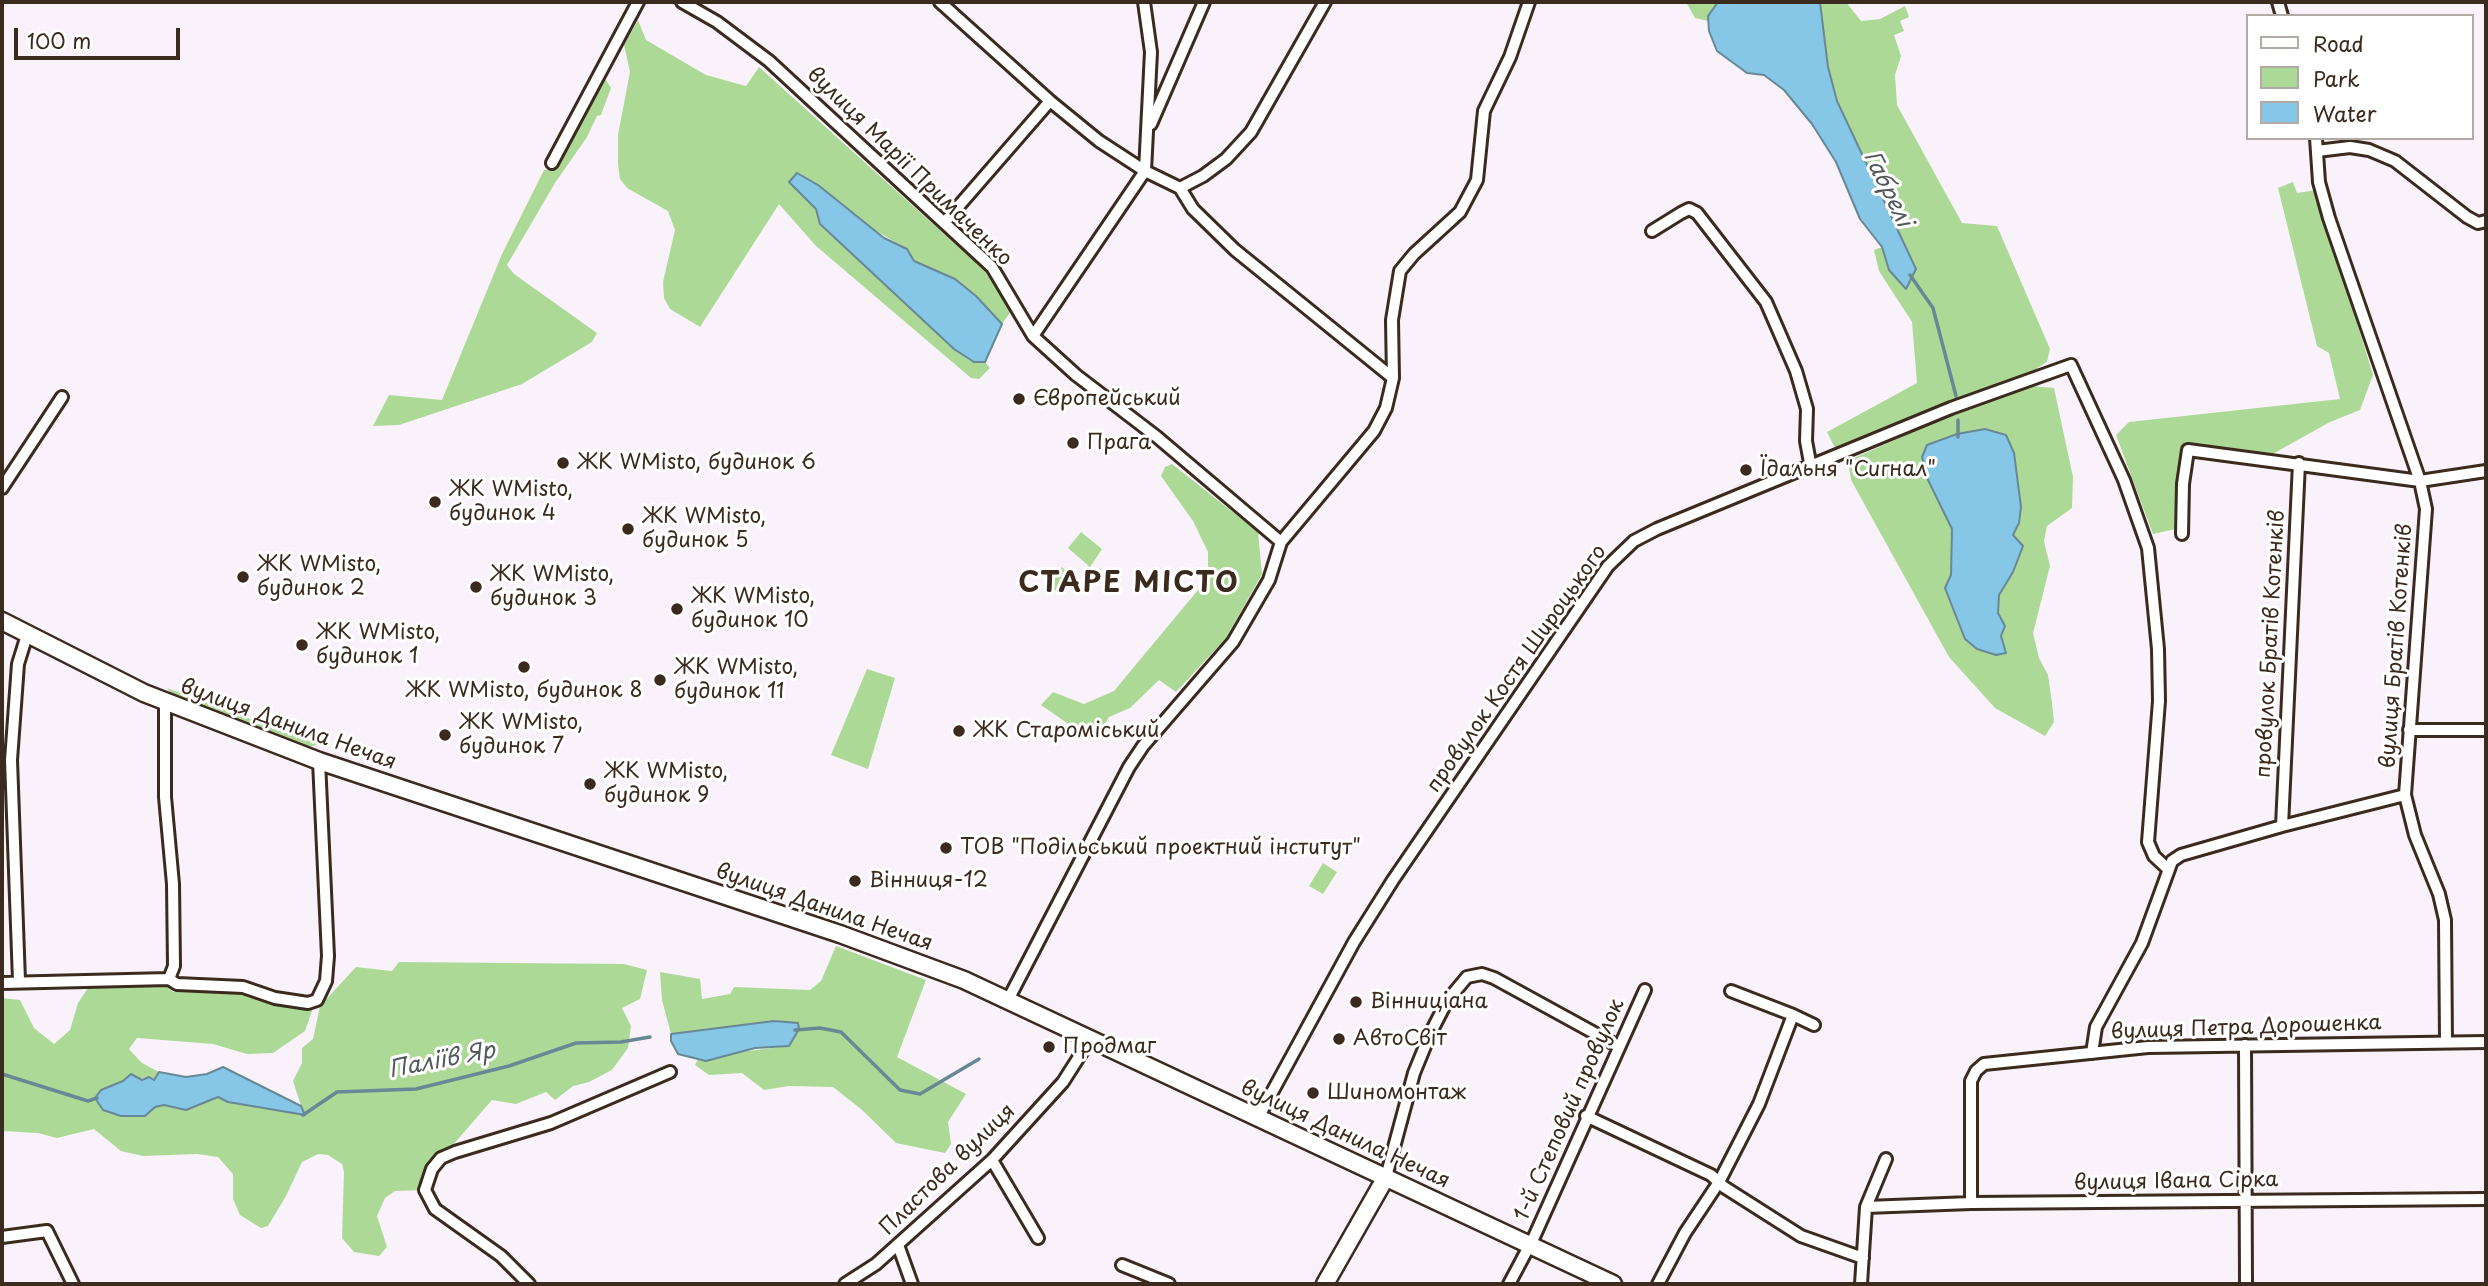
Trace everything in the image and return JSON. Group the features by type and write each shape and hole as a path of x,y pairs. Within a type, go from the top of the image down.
{"main road":[{"name":"вулиця Данила Нечая","path":"2,621 165,702 319,761 853,939 1009,998 1613,1284"},
{"path":"1325,1284 1386,1177"}],"street":[{"path":"552,163 638,2"},
{"name":"вулиця Марії Примаченко","path":"682,2 717,22 769,61 992,267 1033,335 1101,398 1157,437 1282,542"},
{"path":"940,2 1050,102 1099,141 1145,171 1180,188 1193,209 1235,250 1393,379"},
{"path":"1033,335 1145,171 1151,51 1144,2"},
{"path":"1148,130 1204,2"},
{"path":"1180,188 1203,176 1226,159 1251,132 1325,2"},
{"path":"1009,998 1116,790 1143,746 1233,642 1269,580 1282,542 1374,431 1386,408 1393,379 1392,320 1400,271 1413,254 1460,212 1477,180 1484,111 1514,47 1529,2"},
{"path":"944,223 1050,102"},
{"name":"вулиця Братів Котенків","path":"2316,140 2319,182 2329,218 2420,481 2426,527 2405,795 2415,835 2445,920 2446,1042"},
{"path":"2317,152 2350,147 2368,150 2395,161 2467,217 2478,223 2486,221"},
{"path":"1652,231 1689,209 1697,213 1766,302 1796,371 1807,409 1806,441 1811,468"},
{"name":"провулок Костя Широцького","path":"1258,1118 1354,942 1391,883 1608,566 1634,541 1657,528 1811,468 1951,408 2071,365 2124,480 2148,548 2158,649 2159,701 2148,842 2154,856 2168,869"},
{"path":"2,488 62,397"},
{"path":"2182,534 2183,484 2188,450 2420,481 2486,471"},
{"name":"провулок Братів Котенків","path":"2282,826 2299,463"},
{"path":"19,981 11,760 18,664 27,635"},
{"path":"165,702 165,797 174,939 174,966 169,979"},
{"path":"2409,730 2486,730"},
{"path":"2,983 169,979 177,984 243,987 275,998 308,1003 322,994 328,956 319,761"},
{"path":"2092,1053 2096,1027 2142,943 2168,869 2180,855 2405,795"},
{"path":"1386,1177 1414,1073 1447,1001 1467,977 1482,974 1494,978 1618,1046"},
{"name":"1-й Степовий провулок","path":"1509,1284 1530,1245 1586,1116 1646,990"},
{"path":"1731,991 1814,1025"},
{"path":"1658,1284 1685,1233 1719,1182 1759,1104 1793,1015"},
{"name":"Пластова вулиця","path":"845,1284 898,1245 992,1160 1063,1082 1091,1038"},
{"name":"вулиця Петра Дорошенка","path":"1971,1203 1971,1081 1976,1071 1984,1064 2148,1046 2486,1042"},
{"path":"2245,1045 2246,1284"},
{"path":"529,1284 501,1256 435,1209 425,1190 432,1168 454,1152 536,1129 670,1072"},
{"path":"1586,1116 1712,1175 1801,1236 1863,1258"},
{"path":"1861,1284 1866,1207 1886,1159"},
{"path":"992,1160 1038,1238"},
{"name":"вулиця Івана Сірка","path":"1866,1207 1971,1203 2486,1199"},
{"path":"2,1237 47,1231 72,1284"},
{"path":"898,1245 912,1284"},
{"path":"1122,1265 1169,1284"}],"green space":[{"path":"1686,2 1718,2 1708,16 1708,21 1695,18"},
{"path":"1820,2 1846,2 1861,21 1880,19 1905,6 1909,17 1900,21 1904,31 1894,35 1901,56 1895,75 1897,105 1962,223 1997,226 2050,349 2047,362 2037,368 2032,386 2054,388 2073,477 2072,508 2047,526 2044,541 2050,566 2033,633 2039,658 2048,675 2052,703 2054,722 2045,736 1995,708 1949,657 1851,480 1849,467 1856,457 1902,437 1894,424 1835,448 1827,432 1917,383 1912,322 1879,271 1874,250 1882,247 1889,270 1906,289 1916,269 1837,101 1828,67","holes":["1927,445 2014,453 2021,507 2019,523 2013,535 2023,546 2013,572 1999,595 1998,613 2005,626 2001,636 2006,653 1996,655 1977,649 1945,588 1951,575 1952,529 1928,480 1922,457"]},
{"path":"638,20 646,40 706,75 746,86 759,67 984,270 1011,311 1002,324 955,279 914,261 907,249 854,218 818,185 816,209 820,225 954,349 973,362 985,362 990,368 979,379 971,378 816,246 779,204 700,327 670,309 664,298 663,282 675,230 668,211 627,188 620,179 618,164 618,135 630,72 624,45"},
{"path":"606,80 611,88 601,115 597,116 587,137 555,183 507,265 514,274 597,333 592,342 522,384 399,425 373,426 389,395 442,400 502,254 544,170 553,169 594,88"},
{"path":"2293,182 2297,193 2316,190 2373,375 2360,410 2330,422 2269,456 2186,445 2176,481 2180,528 2153,534 2116,435 2129,422 2340,399 2329,353 2317,346 2278,188"},
{"path":"1172,464 1258,532 1262,574 1226,638 1176,692 1159,680 1130,708 1109,717 1100,731 1080,732 1041,705 1053,692 1084,704 1114,691 1208,578 1208,552 1193,521 1161,476 1165,467"},
{"path":"1081,532 1102,549 1090,567 1068,548"},
{"path":"1062,567 1074,579 1059,594 1047,582"},
{"path":"867,669 895,678 868,769 831,755"},
{"path":"167,688 318,744 307,748 175,699"},
{"path":"1323,863 1337,872 1323,894 1309,886"},
{"path":"836,946 926,980 897,1057 966,1094 948,1122 951,1144 945,1153 896,1143 861,1109 833,1087 789,1086 764,1090 742,1073 709,1075 695,1065 699,1057 789,1046 774,1021 671,1034 662,1000 660,972 700,979 702,999 730,994 734,987 810,990 821,981"},
{"path":"399,962 624,964 647,970 640,999 622,1008 631,1026 628,1048 612,1070 589,1082 573,1086 555,1100 546,1092 516,1104 492,1100 432,1169 425,1190 395,1191 385,1198 377,1216 387,1247 379,1256 354,1252 342,1238 344,1172 342,1164 328,1155 318,1154 302,1162 268,1226 261,1228 240,1215 233,1199 233,1174 218,1157 197,1154 143,1156 121,1151 94,1129 57,1138 38,1133 2,1131 2,998 20,1000 34,1028 54,1044 70,1030 78,1003 90,985 162,983 173,992 190,987 242,989 308,1004 313,1008 305,1031 273,1053 247,1054 213,1044 137,1038 129,1049 142,1063 159,1072 154,1080 149,1077 123,1081 101,1090 155,1107 165,1105 186,1110 218,1097 228,1102 304,1115 293,1081 302,1063 302,1048 313,1039 320,1006 356,967 392,971"}],"water":[{"path":"1718,2 1820,2 1828,67 1837,101 1916,269 1906,289 1889,270 1882,247 1860,219 1836,162 1812,124 1784,90 1764,75 1747,73 1717,51 1709,31 1708,16"},
{"path":"797,173 818,185 884,238 907,249 914,261 955,279 976,296 1002,324 985,362 974,362 954,349 820,224 816,209 789,182"},
{"path":"1985,429 2006,435 2014,453 2021,507 2019,523 2013,535 2023,546 2013,572 1999,595 1998,613 2005,626 2001,636 2006,653 1996,655 1977,649 1965,639 1945,588 1951,575 1952,529 1928,480 1922,457 1927,445 1957,434"},
{"path":"774,1021 798,1023 799,1029 789,1046 755,1048 706,1061 678,1054 671,1041 671,1034"},
{"path":"223,1067 301,1106 305,1115 228,1102 218,1097 186,1110 164,1105 155,1107 145,1116 121,1116 103,1110 95,1098 101,1090 123,1081 131,1074 142,1080 149,1077 154,1080 159,1072 186,1077 207,1074"}],"waterway":[{"name":"Габрелі","path":"1910,275 1933,308 1956,396"},
{"name":"Габрелі","path":"1958,420 1958,437"},
{"name":"Паліїв Яр","path":"795,1030 820,1028 841,1032 900,1090 920,1094 979,1059"},
{"name":"Паліїв Яр","path":"303,1115 337,1092 416,1089 509,1066 576,1043 621,1042 650,1037"},
{"name":"Паліїв Яр","path":"2,1074 88,1101 97,1098"}],"place":[{"name":"Європейський","path":"1019,399"},
{"name":"Прага","path":"1073,443"},
{"name":"ЖК WMisto, будинок 6","path":"563,463"},
{"name":"Їдальня \"Сигнал\"","path":"1746,470"},
{"name":"ЖК WMisto, будинок 4","path":"435,502"},
{"name":"ЖК WMisto, будинок 5","path":"628,529"},
{"name":"ЖК WMisto, будинок 2","path":"243,577"},
{"name":"ЖК WMisto, будинок 3","path":"476,587"},
{"name":"ЖК WMisto, будинок 10","path":"677,609"},
{"name":"ЖК WMisto, будинок 1","path":"302,645"},
{"name":"ЖК WMisto, будинок 8","path":"524,667"},
{"name":"ЖК WMisto, будинок 11","path":"660,680"},
{"name":"ЖК Староміський","path":"959,731"},
{"name":"ЖК WMisto, будинок 7","path":"445,735"},
{"name":"ЖК WMisto, будинок 9","path":"590,784"},
{"name":"ТОВ \"Подільський проектний інститут\"","path":"946,848"},
{"name":"Вінниця-12","path":"855,881"},
{"name":"Вінниціана","path":"1356,1002"},
{"name":"АвтоСвіт","path":"1339,1039"},
{"name":"Продмаг","path":"1049,1047"},
{"name":"Шиномонтаж","path":"1313,1093"}],"district":[{"name":"СТАРЕ МІСТО","path":"1129,584"}]}
